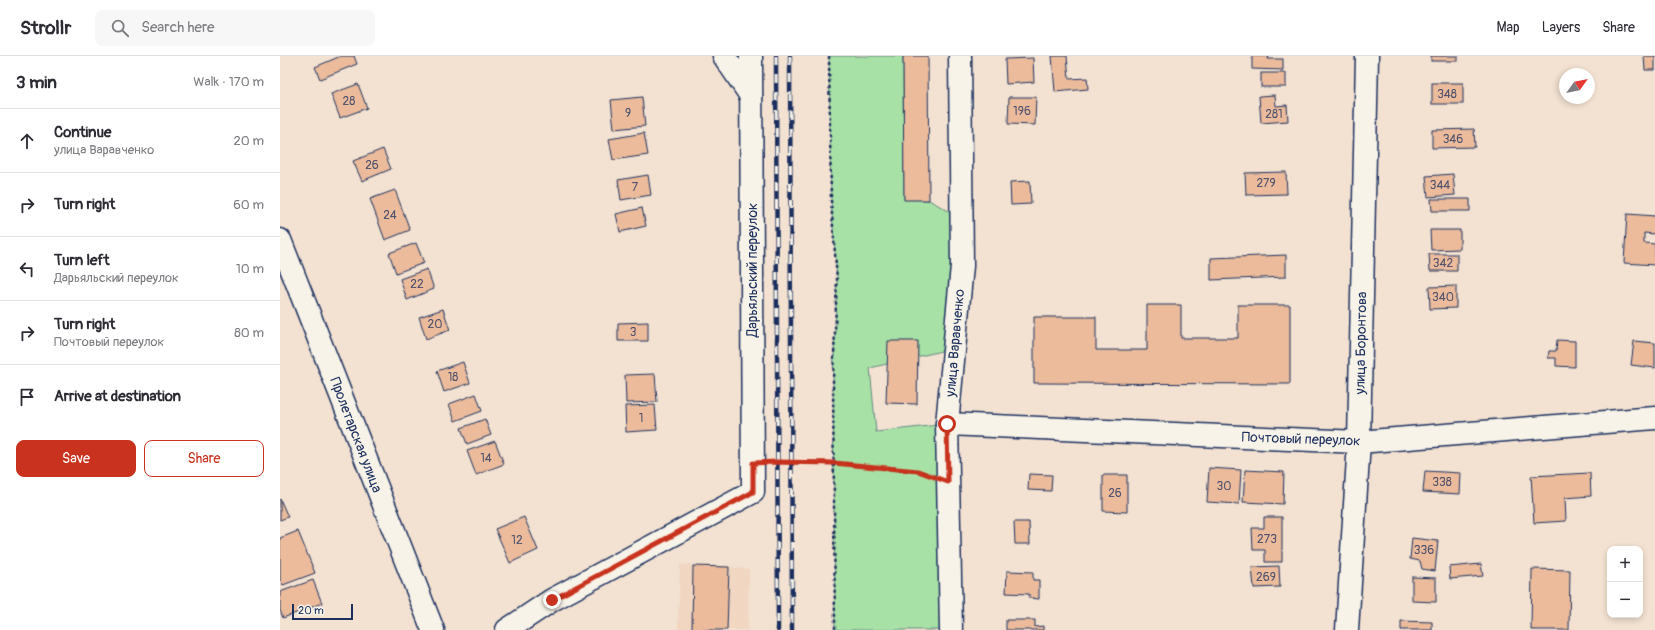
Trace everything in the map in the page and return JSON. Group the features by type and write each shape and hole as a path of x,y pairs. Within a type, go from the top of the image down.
{"street":[{"path":"724,56 750,96"},
{"name":"Дарьяльский переулок","path":"507,630 552,600 753,492 751,56"},
{"name":"улица Варавченко","path":"951,630 947,424 962,266 960,56"},
{"name":"улица Боронтова","path":"1347,630 1359,442 1368,56"},
{"name":"Пролетарская улица","path":"280,240 433,630"},
{"name":"Почтовый переулок","path":"947,424 1359,442 1655,418"}],"path":[{"path":"829,56 831,202 837,279 833,380 835,630"},
{"path":"753,463 834,463 918,471 948,482"}],"shaded area":[{"path":"680,564 749,569 748,630 678,630"}],"green space":[{"path":"829,56 903,56 904,199 929,200 961,218 954,348 870,368 876,432 947,424 951,630 835,630 833,380 837,279 831,201"}],"building":[{"path":"341,56 354,56 357,64 320,79 315,67"},
{"path":"903,56 928,56 929,200 904,200"},
{"path":"1052,56 1067,56 1069,79 1087,78 1088,89 1055,92"},
{"path":"1252,56 1269,56 1268,59 1283,59 1283,70 1252,69"},
{"path":"1431,56 1458,56 1458,61 1431,61"},
{"path":"1644,56 1655,56 1655,70 1645,70"},
{"path":"1033,58 1034,82 1006,84 1005,59"},
{"path":"1261,73 1286,73 1286,87 1261,87"},
{"path":"1432,83 1463,83 1463,104 1432,104"},
{"path":"358,84 367,108 340,118 331,94"},
{"path":"1275,95 1276,106 1287,105 1288,121 1261,123 1259,96"},
{"path":"642,97 645,126 614,129 611,100"},
{"path":"1009,97 1036,97 1035,125 1008,124"},
{"path":"1474,129 1475,147 1432,148 1432,130"},
{"path":"644,133 648,155 613,160 609,139"},
{"path":"383,149 391,169 362,181 353,161"},
{"path":"1286,172 1287,194 1246,195 1245,173"},
{"path":"1453,174 1455,195 1428,197 1426,176"},
{"path":"648,175 651,195 621,200 618,180"},
{"path":"1030,181 1031,204 1011,205 1010,182"},
{"path":"395,190 410,230 385,240 370,199"},
{"path":"1431,199 1470,199 1470,211 1432,211"},
{"path":"642,208 646,226 620,232 616,214"},
{"path":"1627,214 1655,216 1655,234 1644,233 1644,243 1655,244 1655,265 1624,263"},
{"path":"1430,230 1460,230 1460,249 1431,250"},
{"path":"416,243 424,263 396,273 389,253"},
{"path":"1429,254 1457,254 1457,271 1430,271"},
{"path":"1286,255 1286,277 1211,280 1211,258"},
{"path":"427,269 434,289 407,300 400,279"},
{"path":"1456,286 1456,308 1430,309 1429,287"},
{"path":"1147,305 1181,305 1181,338 1238,338 1238,305 1290,305 1290,384 1034,383 1034,317 1096,317 1096,350 1147,350"},
{"path":"443,309 450,330 426,339 419,317"},
{"path":"648,322 648,341 618,341 618,323"},
{"path":"1557,340 1575,341 1575,367 1556,366 1556,358 1548,358 1549,351 1556,351"},
{"path":"888,341 918,341 917,404 886,403"},
{"path":"1634,341 1655,343 1655,368 1631,365"},
{"path":"463,362 470,383 444,392 437,371"},
{"path":"655,374 657,402 626,403 625,375"},
{"path":"476,394 482,411 455,421 449,404"},
{"path":"655,405 657,430 626,432 625,406"},
{"path":"485,419 491,435 467,444 461,428"},
{"path":"495,441 504,464 476,475 467,451"},
{"path":"1209,468 1241,470 1239,504 1207,502"},
{"path":"1245,470 1284,472 1283,504 1243,502"},
{"path":"1425,471 1461,473 1460,494 1423,492"},
{"path":"1590,473 1591,496 1565,498 1566,521 1534,523 1531,476"},
{"path":"1029,474 1052,475 1051,491 1028,490"},
{"path":"1103,475 1127,475 1127,512 1103,511"},
{"path":"280,499 288,517 280,520"},
{"path":"524,517 538,550 510,563 495,529"},
{"path":"1264,517 1282,517 1282,562 1265,562 1265,550 1253,550 1252,528 1264,528"},
{"path":"1014,522 1029,522 1030,544 1015,544"},
{"path":"298,531 315,573 283,585 280,579 280,538"},
{"path":"1412,538 1438,541 1435,571 1422,569 1420,561 1410,559"},
{"path":"1481,564 1483,576 1450,579 1449,567"},
{"path":"693,566 729,567 727,630 692,630"},
{"path":"1279,566 1280,587 1254,588 1252,567"},
{"path":"1532,569 1570,570 1569,630 1531,630"},
{"path":"1007,571 1033,572 1033,580 1039,580 1039,599 1029,598 1029,594 1006,593"},
{"path":"1412,577 1436,578 1436,602 1412,601"},
{"path":"313,580 322,603 283,618 280,610 280,592"},
{"path":"1006,620 1035,620 1035,627 1043,626 1043,630 1006,630"},
{"path":"1401,621 1432,622 1432,630 1401,630"}],"railway":[{"path":"776,56 778,630"},
{"path":"790,56 792,630"}],"route":[{"path":"552,600 753,492 753,463 834,463 918,471 948,482 947,424"}]}
